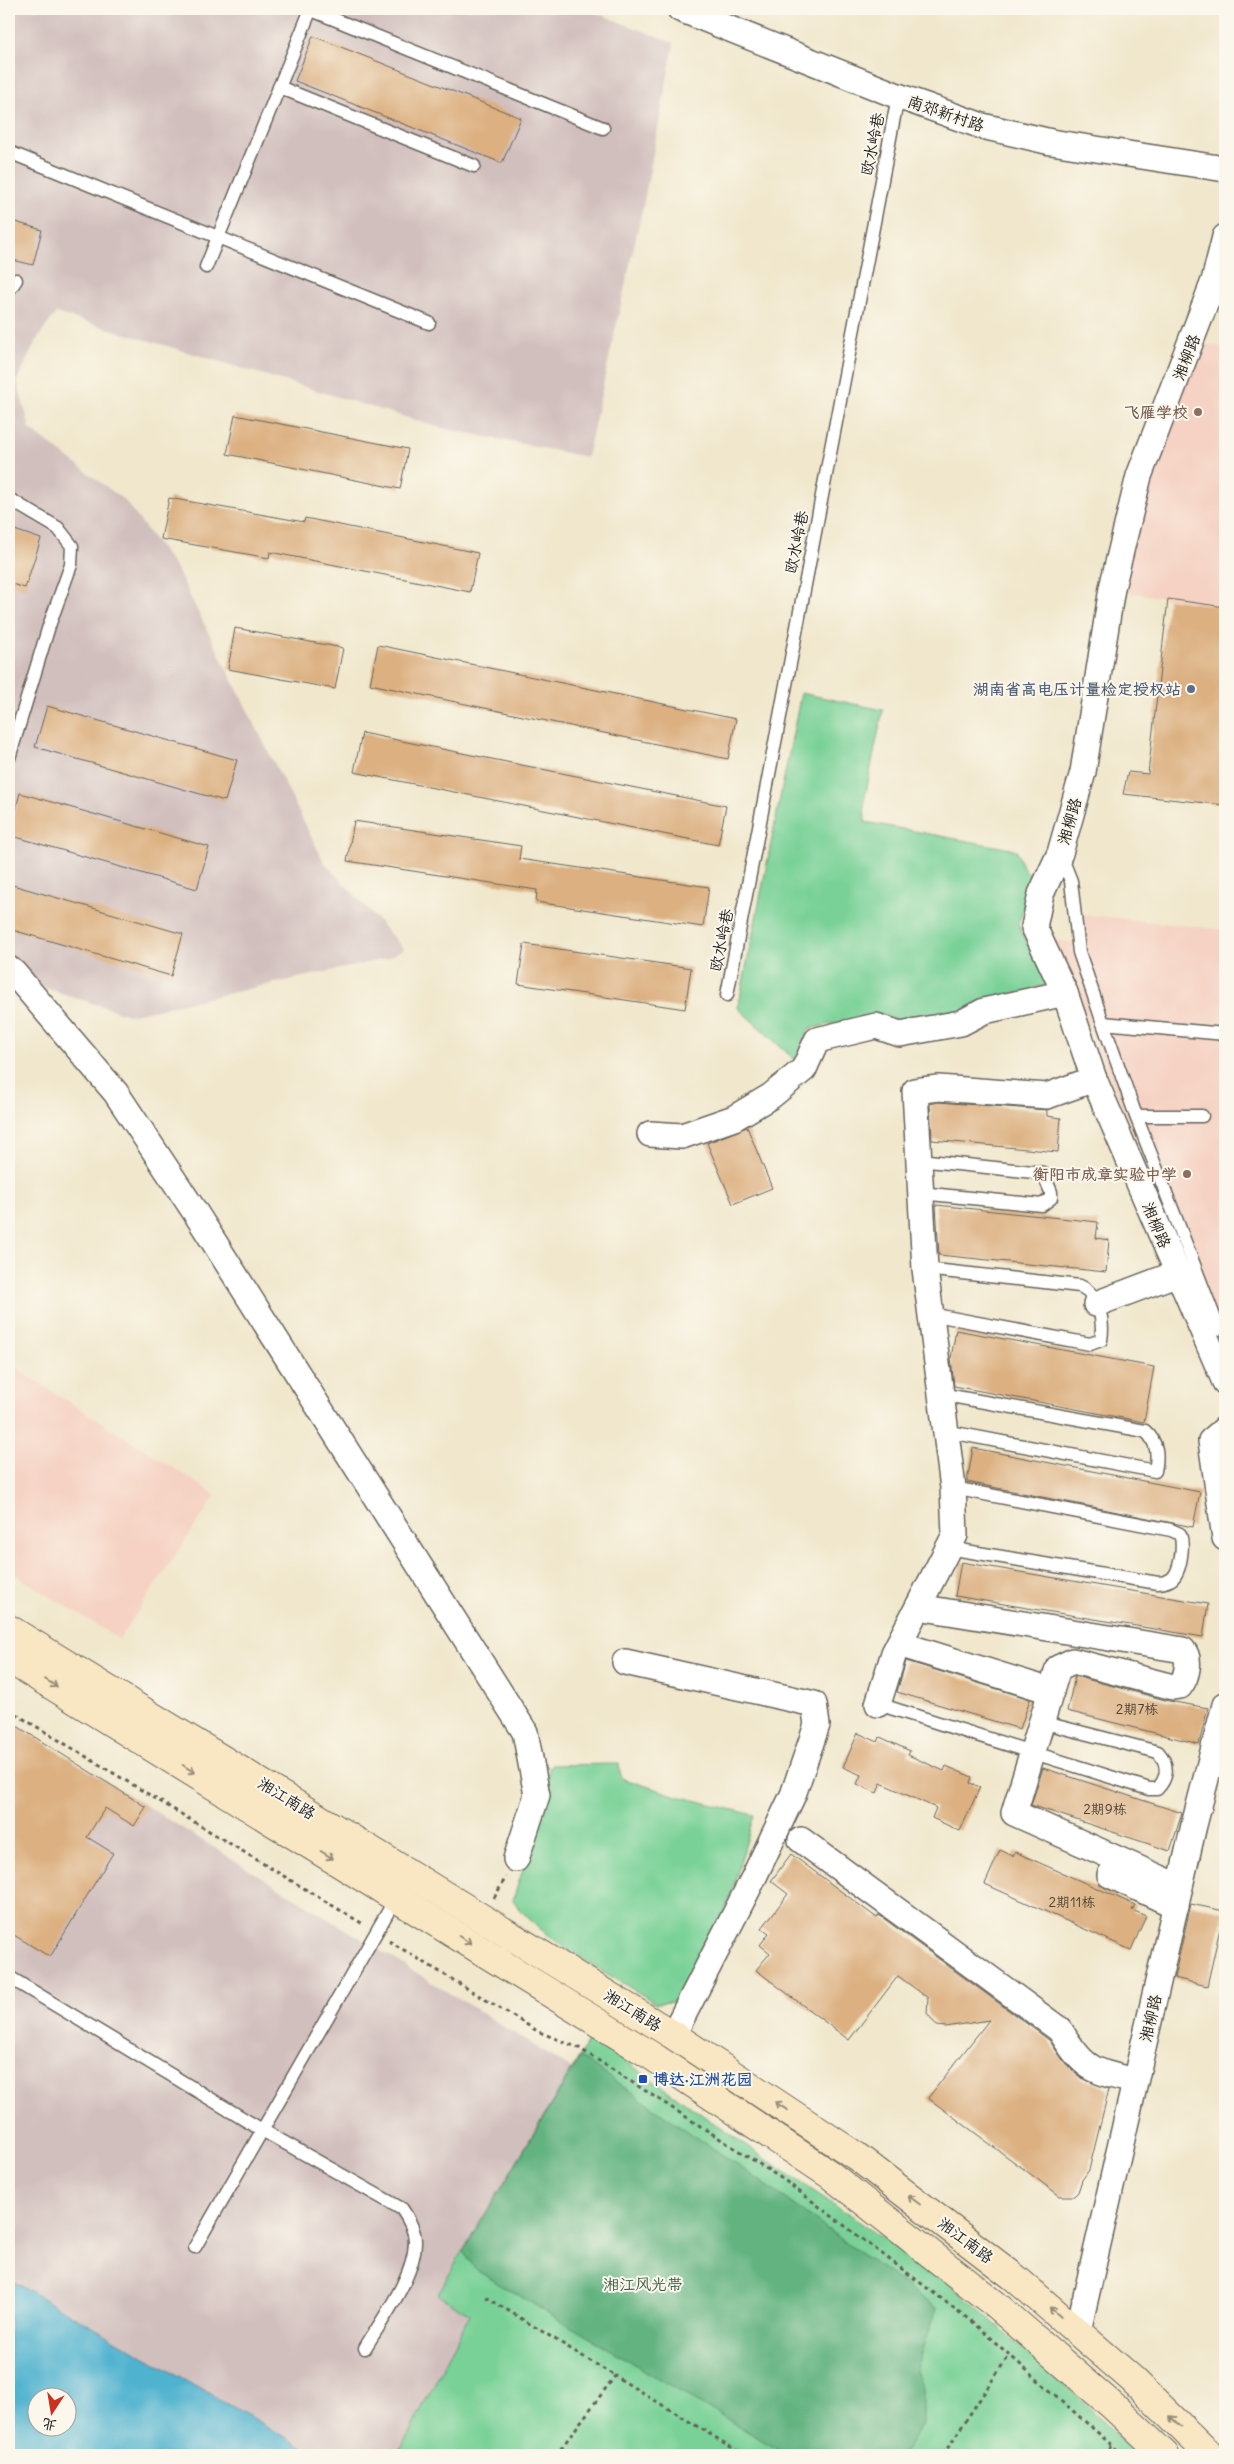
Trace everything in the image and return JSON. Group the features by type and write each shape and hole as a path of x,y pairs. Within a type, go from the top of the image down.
{"main road":[{"name":"湘江南路","path":"9,1629 673,2035 856,2156 1014,2276 1132,2379 1210,2455"},
{"name":"湘江南路","path":"9,1659 652,2056 829,2174 996,2305 1116,2408 1165,2455"}],"street":[{"name":"南郊新村路","path":"680,9 898,96 990,128 1051,142 1225,169"},
{"name":"湘柳路","path":"1225,237 1202,314 1139,476 1112,588 1083,772 1060,853 1041,894 1034,926 1065,993 1094,1079 1225,1382"},
{"path":"9,970 14,972 116,1093 525,1732 537,1795 516,1859"},
{"path":"650,1134 682,1136 734,1118 772,1096 804,1069 817,1040 876,1026 900,1034 961,1022 984,1011 1065,993"},
{"path":"878,1704 894,1653 955,1534 953,1488 925,1269 914,1091 938,1088 1047,1096 1094,1079"},
{"path":"1096,1304 1178,1272"},
{"path":"1225,1429 1211,1441 1225,1538"},
{"path":"918,1607 1183,1650 1187,1655 1184,1681 1180,1686 1173,1687 1073,1661 1058,1668 1014,1813 1126,1876 1178,1896"},
{"path":"899,1644 1051,1691"},
{"path":"625,1662 814,1704 817,1725 792,1795 753,1880 673,2035"},
{"name":"湘柳路","path":"1078,2331 1178,1896 1225,1705"},
{"path":"801,1840 1060,2030 1074,2055 1097,2072 1135,2081"}],"lane":[{"path":"206,267 310,9 603,128"},
{"path":"279,87 474,166"},
{"name":"欧水岭巷","path":"727,995 898,96"},
{"path":"9,152 429,323"},
{"path":"9,499 58,528 72,546 71,565 49,626 9,757"},
{"path":"1060,853 1071,881 1079,952 1136,1116 1219,1329"},
{"path":"1103,1023 1225,1034"},
{"path":"1136,1116 1202,1116"},
{"path":"918,1160 1043,1173 1051,1192 1051,1198 1042,1205 920,1193"},
{"path":"925,1269 1080,1286 1086,1289 1096,1304 1103,1319 1103,1327 1100,1340 1090,1344 930,1314"},
{"path":"940,1394 1145,1431 1150,1435 1157,1458 1155,1471 945,1431"},
{"path":"948,1548 1158,1584 1168,1581 1175,1576 1182,1541 1180,1534 1171,1530 953,1488"},
{"path":"878,1704 1149,1789 1157,1789 1164,1782 1166,1768 1164,1758 1158,1752 1042,1722"},
{"path":"195,2246 396,1898"},
{"path":"9,1976 262,2130 402,2209 410,2220 416,2239 413,2261 365,2348"}],"path":[{"path":"9,1710 540,2032 579,2048 784,2180 971,2321 1123,2455"},
{"path":"486,2297 744,2455"},
{"path":"943,2455 1009,2355"},
{"path":"556,2455 615,2376"},
{"path":"1105,2455 1112,2445"},
{"path":"558,2451 565,2455"}],"shaded area":[{"path":"9,9 586,9 674,43 644,201 587,457 442,428 56,313 37,339 17,380 30,429 125,501 177,570 324,862 404,949 385,959 129,1015 33,984 17,961 9,957"},
{"name":"飞雁学校","path":"1199,343 1225,347 1225,607 1120,591 1144,478"},
{"name":"衡阳市成章实验中学","path":"1082,914 1225,930 1225,1357 1053,940 1085,944 1086,935"},
{"path":"9,1364 216,1495 119,1639 9,1571"},
{"path":"9,1721 572,2069 437,2295 471,2314 398,2455 317,2455 9,2279"}],"green space":[{"path":"801,693 883,710 864,801 865,822 1016,850 1025,871 1035,876 1018,924 1048,984 959,1013 903,1023 878,1014 809,1029 795,1060 738,1008"},
{"path":"619,1764 621,1778 674,1795 754,1815 733,1889 715,1937 691,1982 675,2002 655,2003 578,1956 541,1929 525,1915 513,1900 536,1829 550,1765"},
{"name":"湘江风光带","path":"591,2037 751,2149 943,2278 1072,2392 1137,2455 398,2455 470,2314 437,2295"},
{"path":"580,2057 756,2178 937,2308 916,2371 923,2389 923,2424 903,2455 787,2455 476,2270 463,2251"}],"water":[{"path":"9,2279 317,2455 9,2455"}],"building":[{"path":"313,36 521,118 502,163 295,81"},
{"path":"9,220 42,230 33,265 9,259"},
{"path":"235,415 408,449 400,489 227,454"},
{"path":"169,498 304,522 305,518 478,553 470,592 270,552 269,558 161,539"},
{"path":"9,528 41,539 25,588 9,583"},
{"name":"湖南省高电压计量检定授权站","path":"1168,599 1225,607 1225,805 1123,794 1128,772 1148,774"},
{"path":"235,628 343,648 335,689 228,669"},
{"path":"378,645 736,719 728,759 370,684"},
{"path":"47,706 237,760 225,801 35,747"},
{"path":"362,733 726,806 718,845 354,772"},
{"path":"20,793 209,847 197,889 9,835"},
{"path":"354,821 521,846 519,859 709,887 703,927 536,902 537,890 347,861"},
{"path":"9,884 183,934 171,976 9,929"},
{"path":"524,944 691,968 685,1009 518,984"},
{"path":"938,1102 1047,1110 1047,1116 1061,1118 1058,1152 932,1140 930,1104"},
{"path":"747,1127 772,1188 733,1204 707,1143"},
{"path":"936,1205 1098,1222 1096,1238 1109,1240 1106,1272 939,1255"},
{"path":"956,1330 1154,1367 1144,1422 954,1386 951,1358"},
{"path":"973,1448 1200,1492 1193,1527 967,1482"},
{"path":"961,1562 1208,1604 1203,1637 955,1596"},
{"path":"906,1661 1030,1699 1020,1729 897,1692"},
{"path":"1075,1676 1169,1701 1208,1708 1199,1744 1067,1711"},
{"path":"9,1721 146,1807 134,1826 105,1808 87,1837 113,1853 50,1957 9,1932"},
{"path":"858,1733 878,1742 880,1737 910,1751 908,1755 944,1771 946,1766 972,1777 970,1783 980,1787 960,1831 932,1818 936,1808 881,1783 877,1793 857,1784 861,1775 843,1767"},
{"path":"1043,1768 1182,1813 1170,1851 1031,1805"},
{"path":"1000,1850 1013,1856 1015,1852 1135,1905 1132,1910 1146,1916 1131,1950 985,1884"},
{"path":"791,1854 877,1918 879,1915 1049,2040 1065,2063 1082,2078 1109,2089 1089,2170 1074,2196 1060,2196 928,2098 989,2020 946,2027 937,2026 927,2013 928,1998 898,1976 849,2040 756,1970 770,1953 760,1945 769,1933 762,1928 788,1894 771,1881"},
{"path":"1191,1904 1224,1911 1207,1986 1174,1978"}],"place":[{"name":"飞雁学校","path":"1198,412"},
{"name":"湖南省高电压计量检定授权站","path":"1191,689"},
{"name":"衡阳市成章实验中学","path":"1187,1174"},
{"name":"博达·江洲花园","path":"643,2079"}]}
